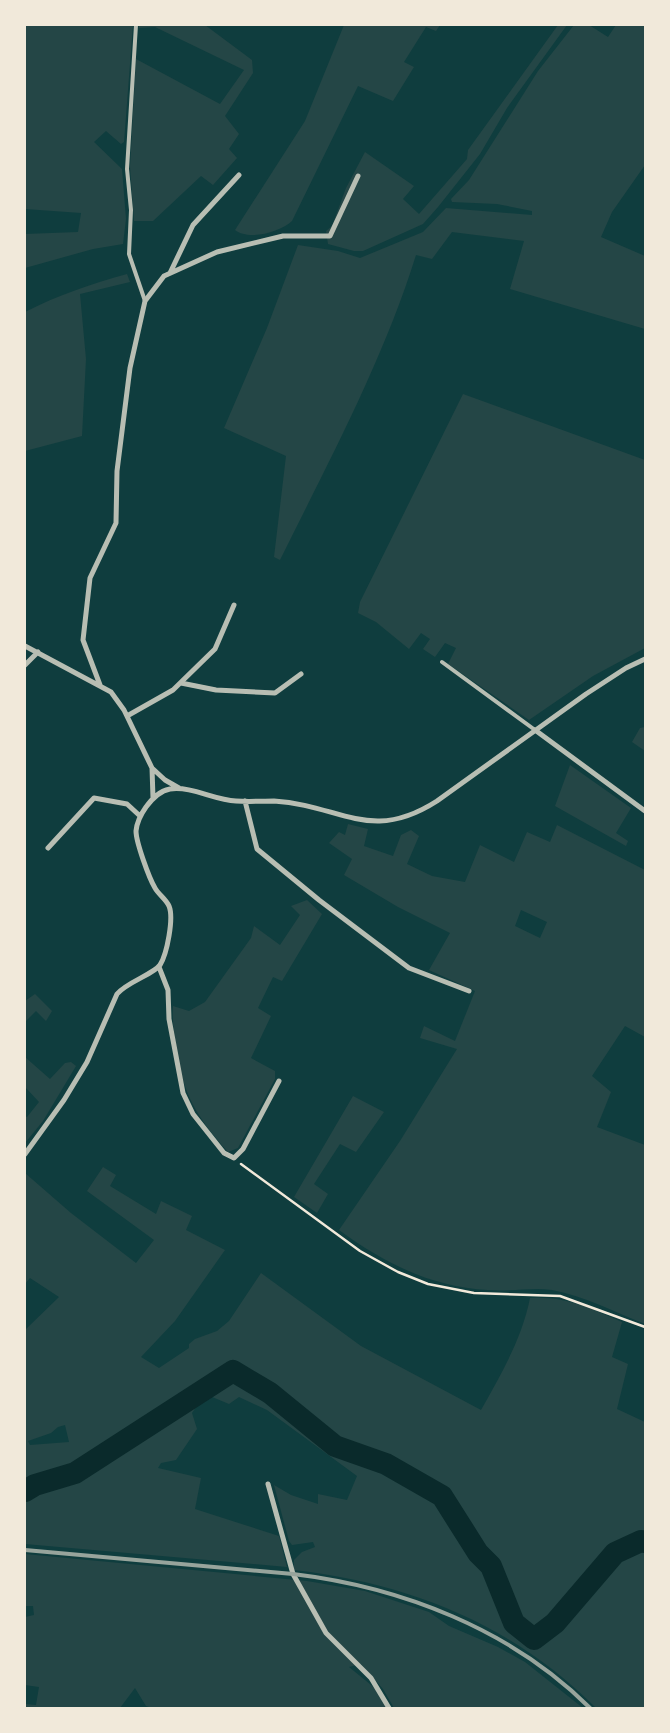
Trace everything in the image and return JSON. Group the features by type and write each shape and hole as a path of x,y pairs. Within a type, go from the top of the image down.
{"street":[{"path":"170,273 193,225 239,175"},
{"path":"100,686 83,640 90,578 116,522 117,471 129,377 146,301 164,276 217,252 283,236 330,236 358,176"},
{"path":"126,716 173,690 215,649 234,605"},
{"path":"25,646 111,692 126,716 152,768 165,780 180,789"},
{"path":"25,665 38,652"},
{"path":"25,1154 64,1100 87,1062 117,994 124,986 159,967 166,952 170,923 169,907 155,888 139,846 136,832 140,816 153,798 167,790 180,789 236,802 290,802 352,818 378,822 400,819 420,812 437,801 594,688 626,668 645,659"},
{"path":"180,683 216,690 275,693 301,674"},
{"path":"536,730 645,811"},
{"path":"152,768 153,798"},
{"path":"48,848 94,798 127,804 140,816"},
{"path":"245,801 258,849 319,900 409,968 469,992"},
{"path":"159,967 168,990 169,1019 183,1093 193,1114 224,1153 234,1158 243,1149 279,1081"},
{"path":"268,1484 293,1574 326,1633 372,1678 389,1708"}],"lane":[{"path":"136,25 126,169 131,210 129,254 146,301"},
{"path":"442,662 536,730"}],"path":[{"path":"234,1158 360,1251 398,1272 428,1284 474,1293 560,1296 645,1327"}],"shaded area":[{"path":"25,25 133,25 124,142 121,144 106,131 94,142 122,169 126,219 123,244 93,249 25,268 25,234 78,232 81,213 25,209"},
{"path":"139,25 205,25 252,60 253,73 225,116 239,134 229,149 237,158 213,185 201,176 153,221 134,221 130,167 136,59 220,104 244,70 155,27 139,28"},
{"path":"344,25 440,25 436,31 426,27 404,62 414,67 393,101 358,86 292,221 280,229 264,234 248,235 235,230 305,121"},
{"path":"558,25 567,25 507,108 480,154 423,224 363,251 354,251 328,244 326,231 332,226 346,188 365,152 414,186 403,199 419,214 467,159 468,150"},
{"path":"574,25 589,25 608,37 616,25 645,25 645,165 612,212 601,237 645,256 645,329 510,289 524,241 452,232 432,259 416,255 388,333 354,410 280,560 274,557 286,456 224,428 267,328 298,245 338,251 360,258 423,232 446,208 532,215 532,211 497,204 452,202 451,199 469,180 538,71"},
{"path":"127,274 130,282 80,294 86,359 82,436 25,451 25,312 75,290"},
{"path":"463,394 645,460 645,648 593,676 529,720 448,664 456,648 445,643 435,657 423,649 430,639 421,633 409,649 376,622 358,613 360,602"},
{"path":"645,727 645,751 632,742 640,728"},
{"path":"570,765 631,808 616,833 628,841 626,846 555,806"},
{"path":"348,824 368,829 364,846 393,856 401,835 411,830 419,836 407,864 432,876 465,882 480,845 514,862 527,832 550,842 557,825 645,870 645,1037 625,1026 592,1076 611,1092 597,1127 645,1145 645,1324 588,1300 552,1290 488,1290 447,1284 391,1263 339,1230 400,1141 457,1049 420,1038 424,1026 455,1041 475,991 429,970 450,933 398,907 344,875 352,859 329,843 339,832 345,835","holes":["521,910 547,922 540,938 515,926"]},
{"path":"307,900 322,914 282,981 273,977 258,1008 271,1016 251,1058 275,1071 275,1079 238,1148 228,1152 199,1116 187,1092 176,1047 173,1006 189,1011 205,1002 251,938 254,926 280,945 300,915 291,906"},
{"path":"35,994 52,1011 46,1021 36,1011 25,1022 25,1001"},
{"path":"25,1057 50,1079 65,1063 71,1062 76,1066 43,1121 25,1143 25,1116 27,1117 39,1102 25,1087"},
{"path":"353,1096 384,1112 356,1152 340,1144 314,1184 328,1194 317,1213 294,1197"},
{"path":"103,1167 116,1175 110,1186 156,1214 161,1201 192,1216 186,1230 225,1250 175,1321 141,1357 159,1368 189,1348 189,1344 195,1339 217,1331 229,1321 261,1273 361,1346 481,1410 516,1342 530,1298 555,1299 578,1304 622,1322 612,1357 628,1364 617,1409 645,1422 645,1708 596,1708 564,1679 530,1653 495,1631 418,1597 378,1585 337,1576 294,1570 294,1560 302,1552 315,1547 313,1542 292,1545 289,1541 274,1485 291,1495 318,1504 318,1494 347,1500 357,1476 267,1410 239,1397 229,1404 205,1394 192,1413 197,1429 176,1460 161,1463 158,1468 201,1478 195,1509 279,1536 287,1567 25,1544 25,1330 59,1297 30,1278 25,1284 25,1173 71,1213 136,1263 154,1240 87,1191","holes":["65,1425 69,1442 30,1445 28,1441 51,1433 58,1427"]},
{"path":"25,1554 307,1581 365,1591 429,1612 449,1626 498,1647 525,1662 583,1708 394,1708 383,1689 361,1664 349,1667 376,1689 387,1708 152,1708 146,1706 135,1688 120,1708 25,1708 25,1704 36,1705 39,1687 25,1685 25,1617 34,1615 33,1606 25,1606"}],"waterway":[{"path":"25,1491 35,1485 75,1473 233,1371 270,1393 335,1446 386,1464 442,1496 478,1553 491,1566 514,1623 534,1639 555,1623 615,1553 641,1541 645,1542"}],"railway":[{"path":"25,1550 293,1574 334,1580 374,1589 414,1601 490,1634 559,1680 590,1708"}]}
